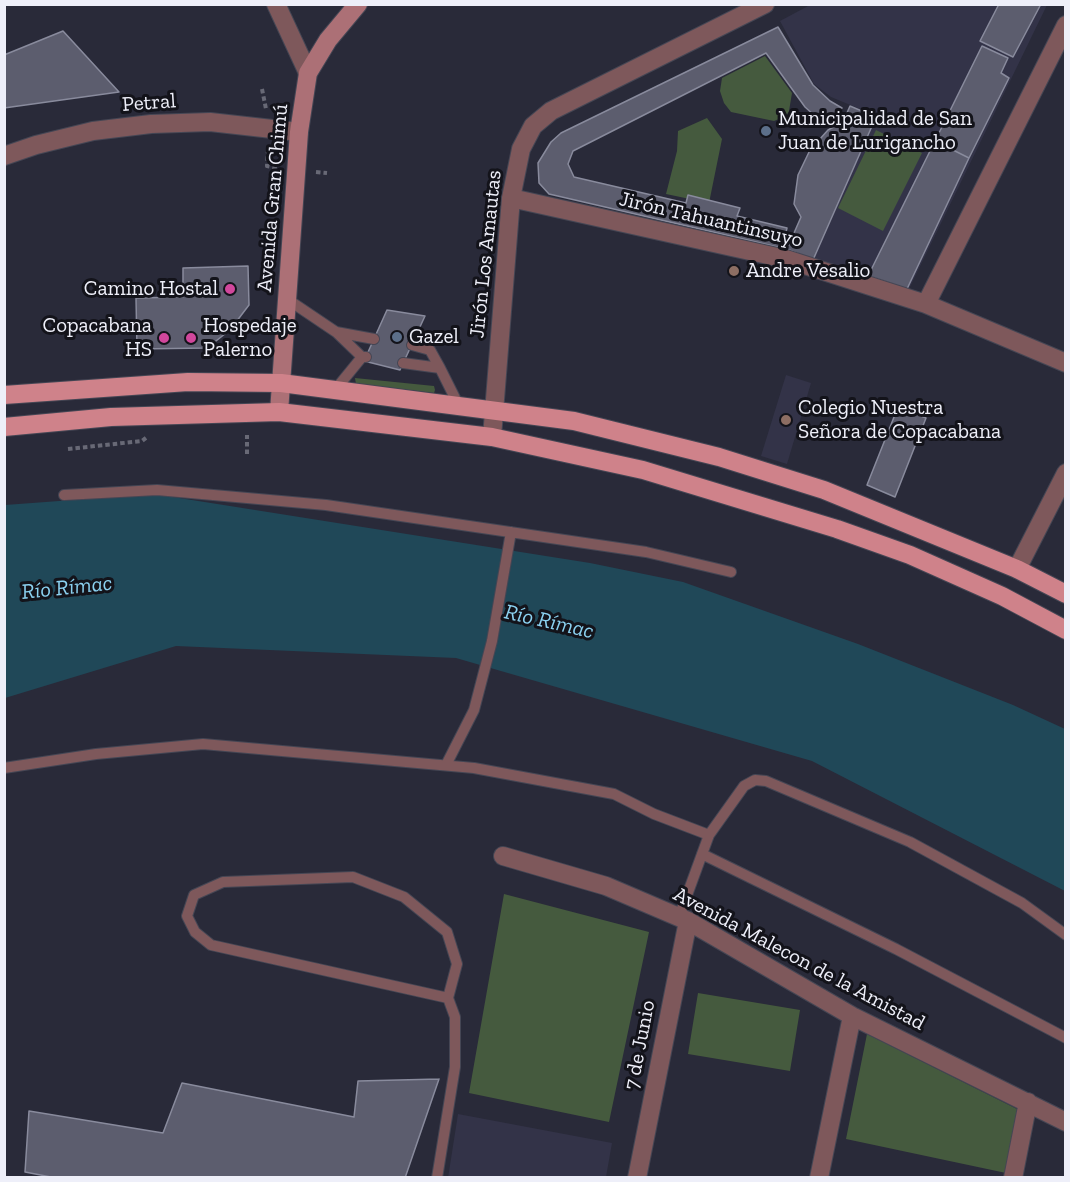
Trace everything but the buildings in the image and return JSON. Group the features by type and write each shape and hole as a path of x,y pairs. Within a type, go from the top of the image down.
{"main road":[{"path":"4,395 188,382 281,383 574,421 649,438 824,490 1017,569 1065,594"},
{"path":"4,428 111,417 279,412 492,436 643,470 837,529 910,555 1002,596 1065,630"}],"street":[{"path":"276,4 308,73"},
{"name":"Avenida Gran Chimú","path":"279,412 299,132 308,73 328,40 358,4"},
{"name":"Jirón Los Amautas","path":"492,436 511,198 521,149 532,126 551,111 765,4"},
{"path":"926,304 1065,25"},
{"name":"Petral","path":"4,156 36,145 93,131 151,123 210,122 299,132"},
{"name":"Jirón Tahuantinsuyo","path":"511,198 786,259 926,304 1065,363"},
{"path":"1017,569 1065,473"},
{"name":"Avenida Malecon de la Amistad","path":"503,856 606,886 684,919 852,1016 1065,1122"},
{"name":"7 de Junio","path":"637,1178 684,919"},
{"path":"819,1178 852,1016"},
{"path":"1013,1178 1028,1102"}],"lane":[{"path":"287,299 336,332 364,357 335,390"},
{"path":"336,332 374,339"},
{"path":"412,345 430,350 459,406"},
{"path":"403,363 440,368"},
{"path":"64,495 168,491 326,505 646,552 731,572"},
{"path":"446,765 474,710 492,641 511,532"},
{"path":"4,768 96,754 203,744 446,765 474,768 614,794 654,814 709,835"},
{"path":"684,919 709,835 744,786 755,780 766,782 910,842 1022,903 1065,935"},
{"path":"702,854 896,949 1065,1038"},
{"path":"437,1178 455,1067 455,1017 448,998 457,964 447,932 404,897 353,877 223,882 194,895 186,916 195,932 211,945 448,998"}],"path":[{"path":"262,89 266,109"},
{"path":"267,166 269,139"},
{"path":"315,172 327,173"},
{"path":"68,449 142,441 150,435"},
{"path":"247,435 247,454"}],"shaded area":[{"path":"810,5 1047,5 908,291 813,261 877,116 831,97 814,84 780,21"},
{"name":"Colegio Nuestra Señora de Copacabana","path":"786,375 811,383 787,464 761,456"},
{"path":"458,1114 612,1143 606,1177 448,1178"}],"green space":[{"path":"765,56 792,93 786,116 774,121 731,112 724,103 720,91 722,78"},
{"path":"707,118 722,139 709,203 666,194 677,151 678,131"},
{"path":"876,130 922,153 883,231 838,208"},
{"path":"355,378 434,386 435,390 434,393 356,384"},
{"path":"504,894 649,932 609,1122 469,1093"},
{"path":"698,993 800,1010 790,1071 688,1054"},
{"path":"867,1034 1017,1109 1006,1173 846,1139"}],"water":[{"name":"Río Rímac","path":"154,494 590,563 683,582 858,644 1013,705 1065,729 1065,891 812,761 456,658 176,646 5,698 5,505"}],"place":[{"name":"Municipalidad de San Juan de Lurigancho","path":"766,131"},
{"name":"Andre Vesalio","path":"734,271"},
{"name":"Camino Hostal","path":"230,289"},
{"name":"Gazel","path":"397,337"},
{"name":"Copacabana HS","path":"164,338"},
{"name":"Hospedaje Palerno","path":"191,338"},
{"name":"Colegio Nuestra Señora de Copacabana","path":"786,420"}]}
